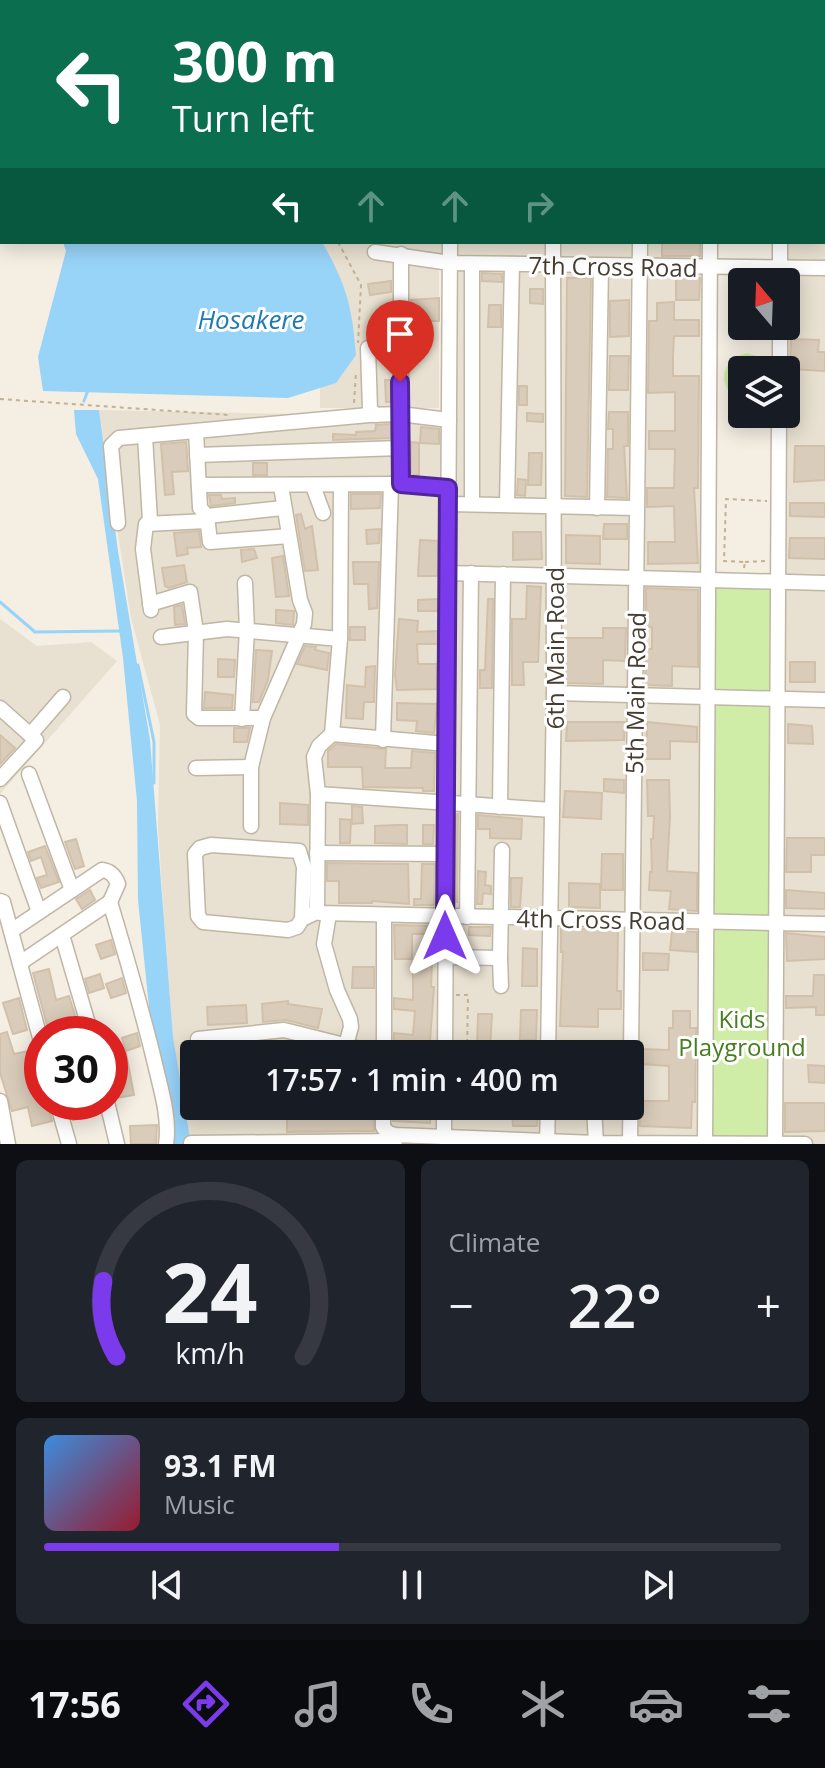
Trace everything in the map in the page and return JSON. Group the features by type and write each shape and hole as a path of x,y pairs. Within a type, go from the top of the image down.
{"street":[{"path":"445,1040 450,244"},
{"name":"6th Main Road","path":"548,1040 554,693 553,244"},
{"name":"5th Main Road","path":"630,1143 640,244"},
{"path":"705,1144 710,244"},
{"path":"780,244 780,268"},
{"path":"383,740 410,251"},
{"name":"7th Cross Road","path":"375,252 410,251 450,263 728,269"},
{"path":"472,264 472,504"},
{"path":"507,504 512,264"},
{"path":"597,508 601,266"},
{"name":"7th Cross Road","path":"800,272 825,268"},
{"path":"363,346 370,410 376,415"},
{"path":"118,523 111,446 119,438 376,415 400,414 449,420"},
{"path":"775,1144 779,428"},
{"path":"196,432 200,508 207,519 210,542 289,536"},
{"path":"145,436 150,521"},
{"path":"197,455 400,448"},
{"path":"199,485 396,484 448,488"},
{"path":"251,826 251,767 263,718 304,624 305,613 300,600 281,486"},
{"path":"313,486 323,513"},
{"path":"341,486 340,639 332,734 319,746 314,757 324,944 337,990 350,1019 347,1040"},
{"path":"448,504 636,508"},
{"path":"263,718 199,718 194,714 196,632 190,592 151,607 143,549 146,524 283,508"},
{"path":"448,573 825,583"},
{"path":"467,917 471,573"},
{"path":"500,807 503,574"},
{"path":"242,719 247,630 245,583"},
{"path":"161,637 247,630 340,639"},
{"path":"554,693 825,700"},
{"path":"30,735 63,697"},
{"path":"0,708 36,740 0,779"},
{"path":"332,734 447,744"},
{"path":"196,768 251,767"},
{"path":"29,774 72,890"},
{"path":"318,794 552,810"},
{"path":"0,803 39,912"},
{"path":"302,919 304,867 299,851 211,845 200,848 195,854 198,916 203,922 288,930 297,927 302,919 324,912"},
{"path":"501,986 502,850"},
{"path":"317,853 446,854"},
{"path":"11,931 96,873 108,871 116,877 118,884 110,902 20,963"},
{"path":"0,901 3,902 34,1016"},
{"path":"110,902 145,1022 162,1095 168,1133 166,1144"},
{"name":"4th Cross Road","path":"324,912 825,924"},
{"path":"382,1040 384,915"},
{"path":"62,935 86,1016"},
{"path":"445,957 500,958"},
{"path":"198,1039 284,1030 325,1040"},
{"path":"0,1101 8,1144"},
{"path":"62,1120 69,1144"},
{"path":"111,1120 117,1144"},
{"path":"383,1120 383,1127 395,1140"},
{"path":"444,1120 444,1138"},
{"path":"547,1142 548,1120"},
{"path":"595,1120 596,1143"},
{"path":"191,1143 444,1138 473,1141 805,1144"}],"path":[{"path":"339,244 361,285 363,346"},
{"path":"354,405 356,375"},
{"path":"0,399 235,415"},
{"path":"766,546 765,561 724,561 726,499 767,500"},
{"path":"743,581 745,562"}],"shaded area":[{"path":"320,244 716,244 715,259 439,259 439,408 320,408"},
{"path":"775,244 825,244 825,261 774,260"},
{"path":"453,268 706,272 701,1144 448,1132 448,1120 644,1120 644,1040 449,1040"},
{"path":"800,274 825,274 825,1144 776,1144 784,428 800,428 800,356 786,356 785,340 800,340"},
{"path":"99,410 443,417 438,1040 180,1040 180,1079 173,1038 158,827 160,725 131,618"},
{"path":"0,619 37,646 91,642 117,661 0,794"},
{"path":"187,1120 438,1120 437,1144 191,1144"}],"green space":[{"path":"728,365 728,390 724,375"},
{"path":"775,584 775,694 711,695 710,585"},
{"path":"712,701 776,701 774,920 710,920"},
{"name":"Kids Playground","path":"713,926 773,926 770,1138 710,1137"}],"water":[{"name":"Hosakere","path":"64,244 323,244 347,297 356,355 336,383 288,398 43,391 38,357 66,251"},
{"path":"74,410 99,410 118,551 150,740 173,1037 180,1079 180,1120 187,1120 191,1144 169,1144 151,1026 138,900 137,801 123,658 98,479 76,434"}],"building":[{"path":"662,244 700,244 700,256 662,256"},
{"path":"482,273 502,274 502,282 482,281"},
{"path":"567,278 591,278 587,497 565,496"},
{"path":"676,278 700,278 699,300 676,300"},
{"path":"391,281 391,292 370,295 368,284"},
{"path":"530,289 543,289 543,304 530,303"},
{"path":"439,298 439,321 420,321 420,326 411,325 411,300"},
{"path":"629,300 629,336 610,337 610,301"},
{"path":"674,302 674,320 699,320 699,336 674,336 673,357 673,376 699,376 698,488 694,488 698,563 648,564 648,542 675,542 674,506 647,507 647,488 674,488 675,449 649,449 649,431 675,431 675,392 648,393 649,321 657,321 657,303"},
{"path":"489,305 501,305 501,327 488,327"},
{"path":"391,336 391,364 386,364 386,353 378,353 377,343 373,339"},
{"path":"791,340 819,340 818,352 825,352 825,371 800,370 800,356 790,356"},
{"path":"610,356 629,356 628,390 609,390"},
{"path":"385,380 391,380 391,402 386,402"},
{"path":"519,386 527,386 527,405 519,405"},
{"path":"609,412 628,412 628,446 624,446 627,498 607,497 608,449 613,449 613,429 608,429"},
{"path":"527,413 543,414 543,422 527,421"},
{"path":"391,424 391,438 333,440 333,434 356,435 356,432 375,431 376,425"},
{"path":"421,427 439,429 439,444 420,443"},
{"path":"186,442 188,471 172,472 174,494 165,495 161,444"},
{"path":"411,442 419,443 419,475 411,475"},
{"path":"795,446 825,446 825,480 794,482"},
{"path":"529,453 542,453 541,485 528,485"},
{"path":"253,463 267,463 267,475 253,475"},
{"path":"518,479 526,480 525,496 517,495"},
{"path":"351,494 381,494 380,508 351,509"},
{"path":"209,495 221,495 222,499 235,498 235,503 211,506"},
{"path":"790,503 825,503 825,517 790,516"},
{"path":"301,514 305,529 312,526 318,570 305,571 296,515"},
{"path":"604,524 627,524 627,539 603,539"},
{"path":"380,529 379,543 367,544 366,530"},
{"path":"199,531 201,547 187,548 188,554 177,556 174,533"},
{"path":"513,532 541,532 542,559 513,560"},
{"path":"566,535 600,536 600,564 566,563"},
{"path":"790,538 825,538 825,559 789,558"},
{"path":"420,540 438,541 438,576 418,576"},
{"path":"254,549 257,558 242,562 241,550"},
{"path":"283,556 289,596 276,597 272,558"},
{"path":"353,562 379,562 377,608 369,609 368,584 354,584"},
{"path":"184,565 187,582 169,588 165,586 162,568"},
{"path":"527,586 541,587 538,662 523,662 524,685 512,685 512,619 526,619"},
{"path":"646,588 698,590 698,667 672,666 672,686 645,685 646,649 652,649 652,627 646,627"},
{"path":"438,599 438,611 418,611 418,600"},
{"path":"488,599 493,599 492,688 480,688 480,670 485,670"},
{"path":"182,605 185,624 175,625 174,607"},
{"path":"276,610 294,611 293,625 276,623"},
{"path":"399,619 418,621 417,632 438,631 438,644 417,644 418,664 437,664 437,689 397,690 395,675"},
{"path":"350,627 365,627 365,640 350,640"},
{"path":"603,628 626,628 625,661 603,660 603,684 566,683 565,638 603,638"},
{"path":"305,646 329,653 327,670 297,664"},
{"path":"256,650 272,651 268,680 259,702 253,702"},
{"path":"218,659 235,660 234,677 218,677"},
{"path":"790,662 815,662 815,682 790,682"},
{"path":"375,666 374,702 364,702 363,719 346,718 347,685 365,687 366,667"},
{"path":"205,692 233,695 232,708 204,708"},
{"path":"397,703 437,704 434,733 416,731 417,721 397,720"},
{"path":"567,722 625,722 624,740 566,741"},
{"path":"647,722 697,727 697,742 670,741 670,759 646,759"},
{"path":"788,724 812,726 813,744 788,743"},
{"path":"234,728 250,728 247,742 234,742"},
{"path":"0,735 15,748 0,764"},
{"path":"336,744 386,749 385,768 411,768 412,751 435,753 434,791 363,787 362,767 328,767 328,751"},
{"path":"604,779 624,780 624,793 604,791"},
{"path":"647,780 669,780 667,871 697,873 697,911 669,909 671,891 649,890 654,816 648,816"},
{"path":"565,791 602,793 601,819 563,817"},
{"path":"280,803 308,805 308,825 280,824"},
{"path":"352,806 362,807 363,823 352,824"},
{"path":"458,814 457,902 456,902"},
{"path":"478,815 522,819 521,839 490,838 490,829 478,829"},
{"path":"340,819 351,820 350,843 340,843"},
{"path":"407,825 407,844 375,843 375,826"},
{"path":"423,825 434,825 433,844 423,844"},
{"path":"787,838 825,838 825,855 811,855 811,872 786,872"},
{"path":"76,839 84,866 75,869 65,842"},
{"path":"45,846 59,882 41,888 37,878 47,875 41,857 31,861 28,852"},
{"path":"602,854 623,854 623,890 601,890"},
{"path":"327,863 408,864 409,904 372,901 339,903 339,881 327,881"},
{"path":"422,864 435,864 434,905 414,905 414,899 421,899"},
{"path":"478,871 486,872 485,885 491,886 491,894 483,893 482,904 477,904"},
{"path":"511,878 522,878 520,907 511,907"},
{"path":"569,883 600,884 600,908 569,907"},
{"path":"90,890 95,900 82,909 76,899"},
{"path":"786,890 825,893 825,909 786,908"},
{"path":"394,925 436,926 436,934 412,934 412,959 395,959"},
{"path":"469,927 491,927 490,936 469,935"},
{"path":"561,928 618,930 617,991 621,991 621,1009 598,1009 598,1027 560,1026"},
{"path":"672,931 697,932 697,952 670,950"},
{"path":"786,933 825,937 825,959 787,961"},
{"path":"111,940 115,954 101,959 96,945"},
{"path":"523,948 537,949 537,986 522,986"},
{"path":"643,953 669,954 668,970 643,970"},
{"path":"413,962 432,963 431,987 434,987 430,1040 394,1040 394,1033 413,1035 415,1011 394,1009 394,998 413,1000"},
{"path":"353,967 374,967 374,988 352,988"},
{"path":"49,969 56,1000 69,996 75,1016 45,1016 33,973"},
{"path":"100,974 104,988 89,993 85,979"},
{"path":"814,975 825,975 825,1015 816,1015 816,1007 786,1008 786,996 813,996"},
{"path":"122,978 126,993 111,998 106,984"},
{"path":"19,998 24,1031 13,1034 3,1003"},
{"path":"288,1001 288,1004 322,1009 318,1028 286,1020 263,1022 262,1004"},
{"path":"246,1005 247,1023 208,1025 207,1007"},
{"path":"521,1010 537,1010 536,1040 520,1040"},
{"path":"673,1011 690,1011 690,1028 696,1028 695,1102 692,1102 691,1128 640,1126 640,1120 644,1120 644,1101 669,1101 669,1066 644,1064 644,1049 669,1050 669,1028 673,1028"},
{"path":"478,1014 492,1014 491,1040 477,1040"},
{"path":"7,1032 14,1054 24,1052 24,1108 12,1111 0,1073 0,1034"},
{"path":"137,1033 140,1046 128,1050 128,1036"},
{"path":"128,1064 134,1095 128,1096"},
{"path":"808,1065 825,1066 825,1083 809,1082"},
{"path":"785,1103 825,1103 825,1131 785,1132"},
{"path":"31,1120 52,1120 52,1121 32,1126"},
{"path":"287,1120 374,1120 374,1131 287,1132"},
{"path":"430,1120 430,1123 393,1121"},
{"path":"513,1120 537,1120 537,1126 513,1126"},
{"path":"157,1125 156,1144 131,1144 130,1126"}],"waterway":[{"path":"84,401 88,390"},
{"path":"0,602 35,632 121,631"},
{"path":"138,665 154,742 154,783"}],"route":[{"path":"400,382 401,484 448,488 445,936"}]}
